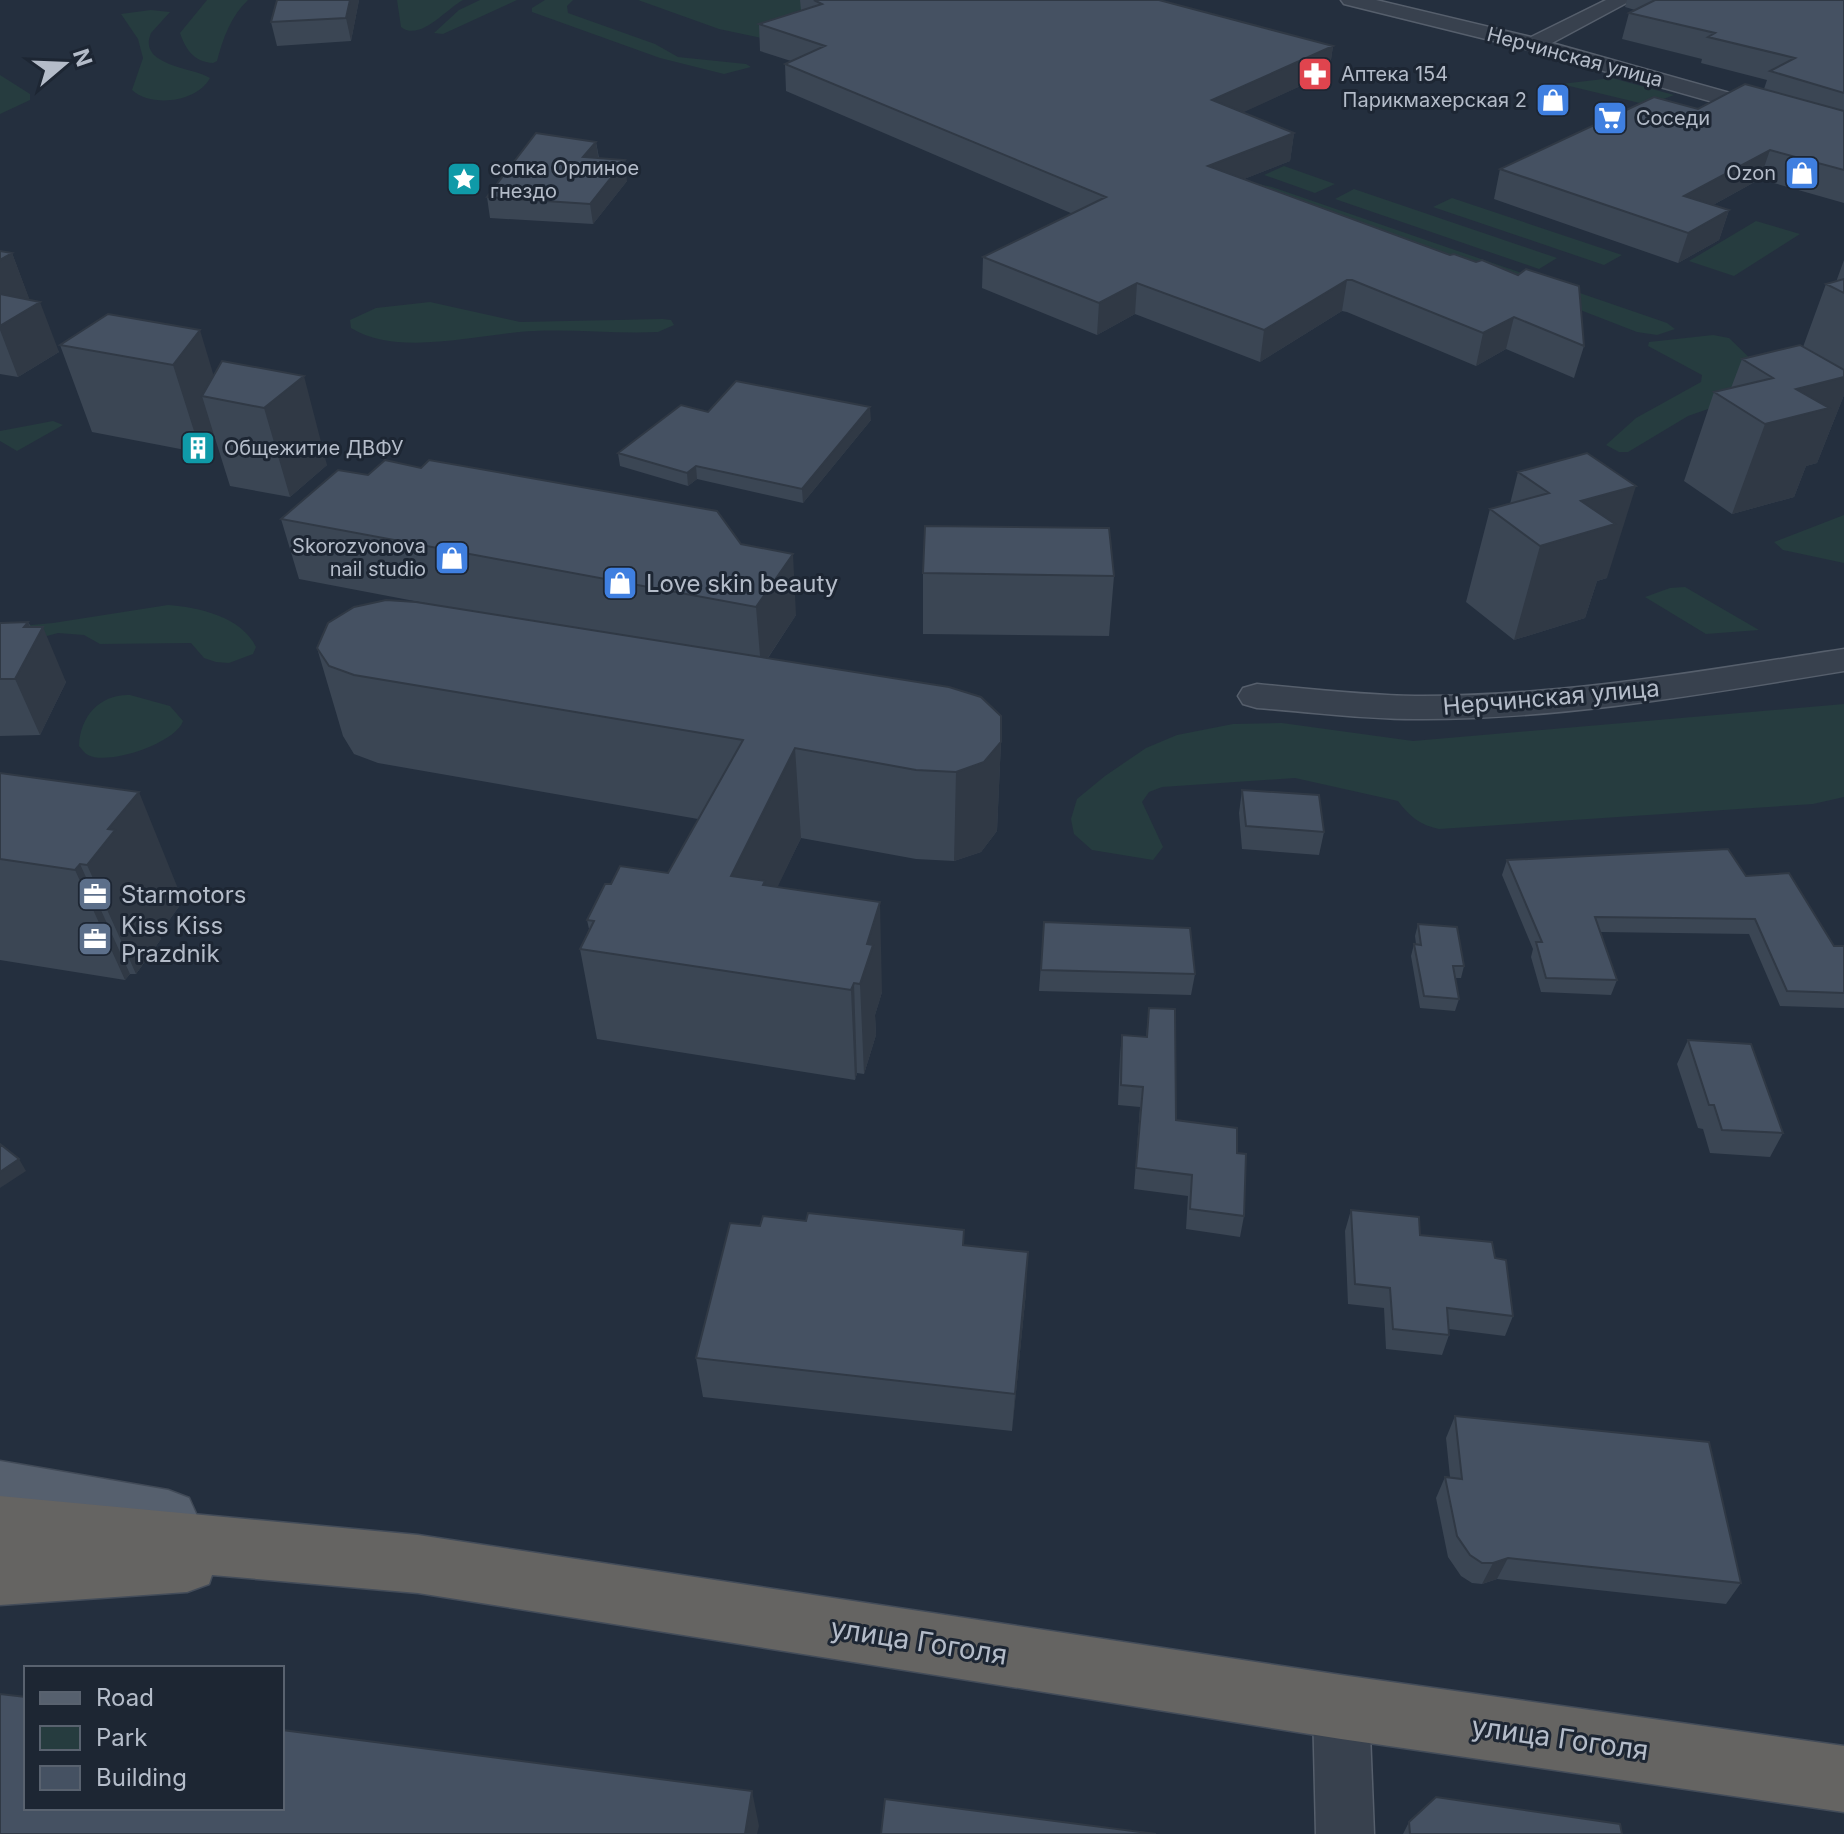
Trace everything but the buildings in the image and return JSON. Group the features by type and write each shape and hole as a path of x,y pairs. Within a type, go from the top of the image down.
{"highway":[{"path":"0,1524 257,1551"},
{"path":"0,1575 165,1566 257,1551"},
{"name":"улица Гоголя","path":"257,1551 418,1564 1341,1707 1844,1779"}],"main road":[{"name":"улица Гоголя","path":"0,1488 160,1515 257,1551"}],"street":[{"name":"Нерчинская улица","path":"1351,0 1533,44 1844,132"},
{"path":"1533,44 1622,0"},
{"name":"Нерчинская улица","path":"1257,696 1373,706 1441,707 1633,692 1844,660"},
{"path":"1341,1707 1345,1834"}],"green space":[{"path":"207,0 248,0 232,20 217,61 213,63 192,54 180,33"},
{"path":"397,0 463,0 433,22 408,31 401,27"},
{"path":"480,0 517,0 443,34 434,33 459,10"},
{"path":"545,0 573,0 567,6 568,13 655,44 678,57 751,67 724,74 660,58 532,12 532,8"},
{"path":"638,0 818,0 785,43 719,29"},
{"path":"151,10 170,12 151,33 149,44 152,52 168,64 210,78 195,93 174,100 162,100 141,96 132,90 143,58 138,39 121,14"},
{"path":"0,75 30,94 30,100 0,114"},
{"path":"1612,78 1674,95 1648,105 1561,84"},
{"path":"1284,166 1335,184 1315,193 1264,175"},
{"path":"1250,182 1667,323 1675,329 1657,335 1637,332"},
{"path":"1354,189 1557,258 1539,269 1335,199"},
{"path":"1452,198 1622,255 1604,265 1433,207"},
{"path":"1756,221 1800,234 1734,276 1689,261"},
{"path":"430,302 520,322 663,319 671,320 674,325 658,332 534,331 416,343 371,337 351,328 350,320 376,308"},
{"path":"1713,335 1729,338 1757,365 1734,400 1688,416 1628,452 1619,452 1606,445 1636,418 1701,382 1702,375 1648,346 1649,342"},
{"path":"53,421 63,425 17,451 0,441 0,431"},
{"path":"1844,515 1844,563 1783,550 1774,542"},
{"path":"1685,587 1759,630 1706,634 1645,597 1670,588"},
{"path":"168,605 205,611 230,621 241,628 256,647 253,654 229,663 216,662 204,658 191,643 100,644 84,635 58,633 43,637 0,628 53,623"},
{"path":"130,695 170,706 183,721 168,737 140,750 98,758 87,754 79,746 88,716 110,698"},
{"path":"1844,704 1844,797 1813,804 1439,829 1416,820 1398,801 1295,778 1162,787 1149,792 1142,802 1163,847 1153,860 1092,850 1074,834 1071,819 1077,799 1146,748 1177,735 1233,724 1282,723 1413,741"}],"place":[{"name":"Аптека 154","path":"1315,74"},
{"name":"Парикмахерская 2","path":"1553,100"},
{"name":"Соседи","path":"1610,118"},
{"name":"Ozon","path":"1802,173"},
{"name":"сопка Орлиное гнездо","path":"464,179"},
{"name":"Общежитие ДВФУ","path":"198,448"},
{"name":"Skorozvonova nail studio","path":"452,558"},
{"name":"Love skin beauty","path":"620,583"},
{"name":"Starmotors","path":"95,894"},
{"name":"Kiss Kiss Prazdnik","path":"95,939"}]}
